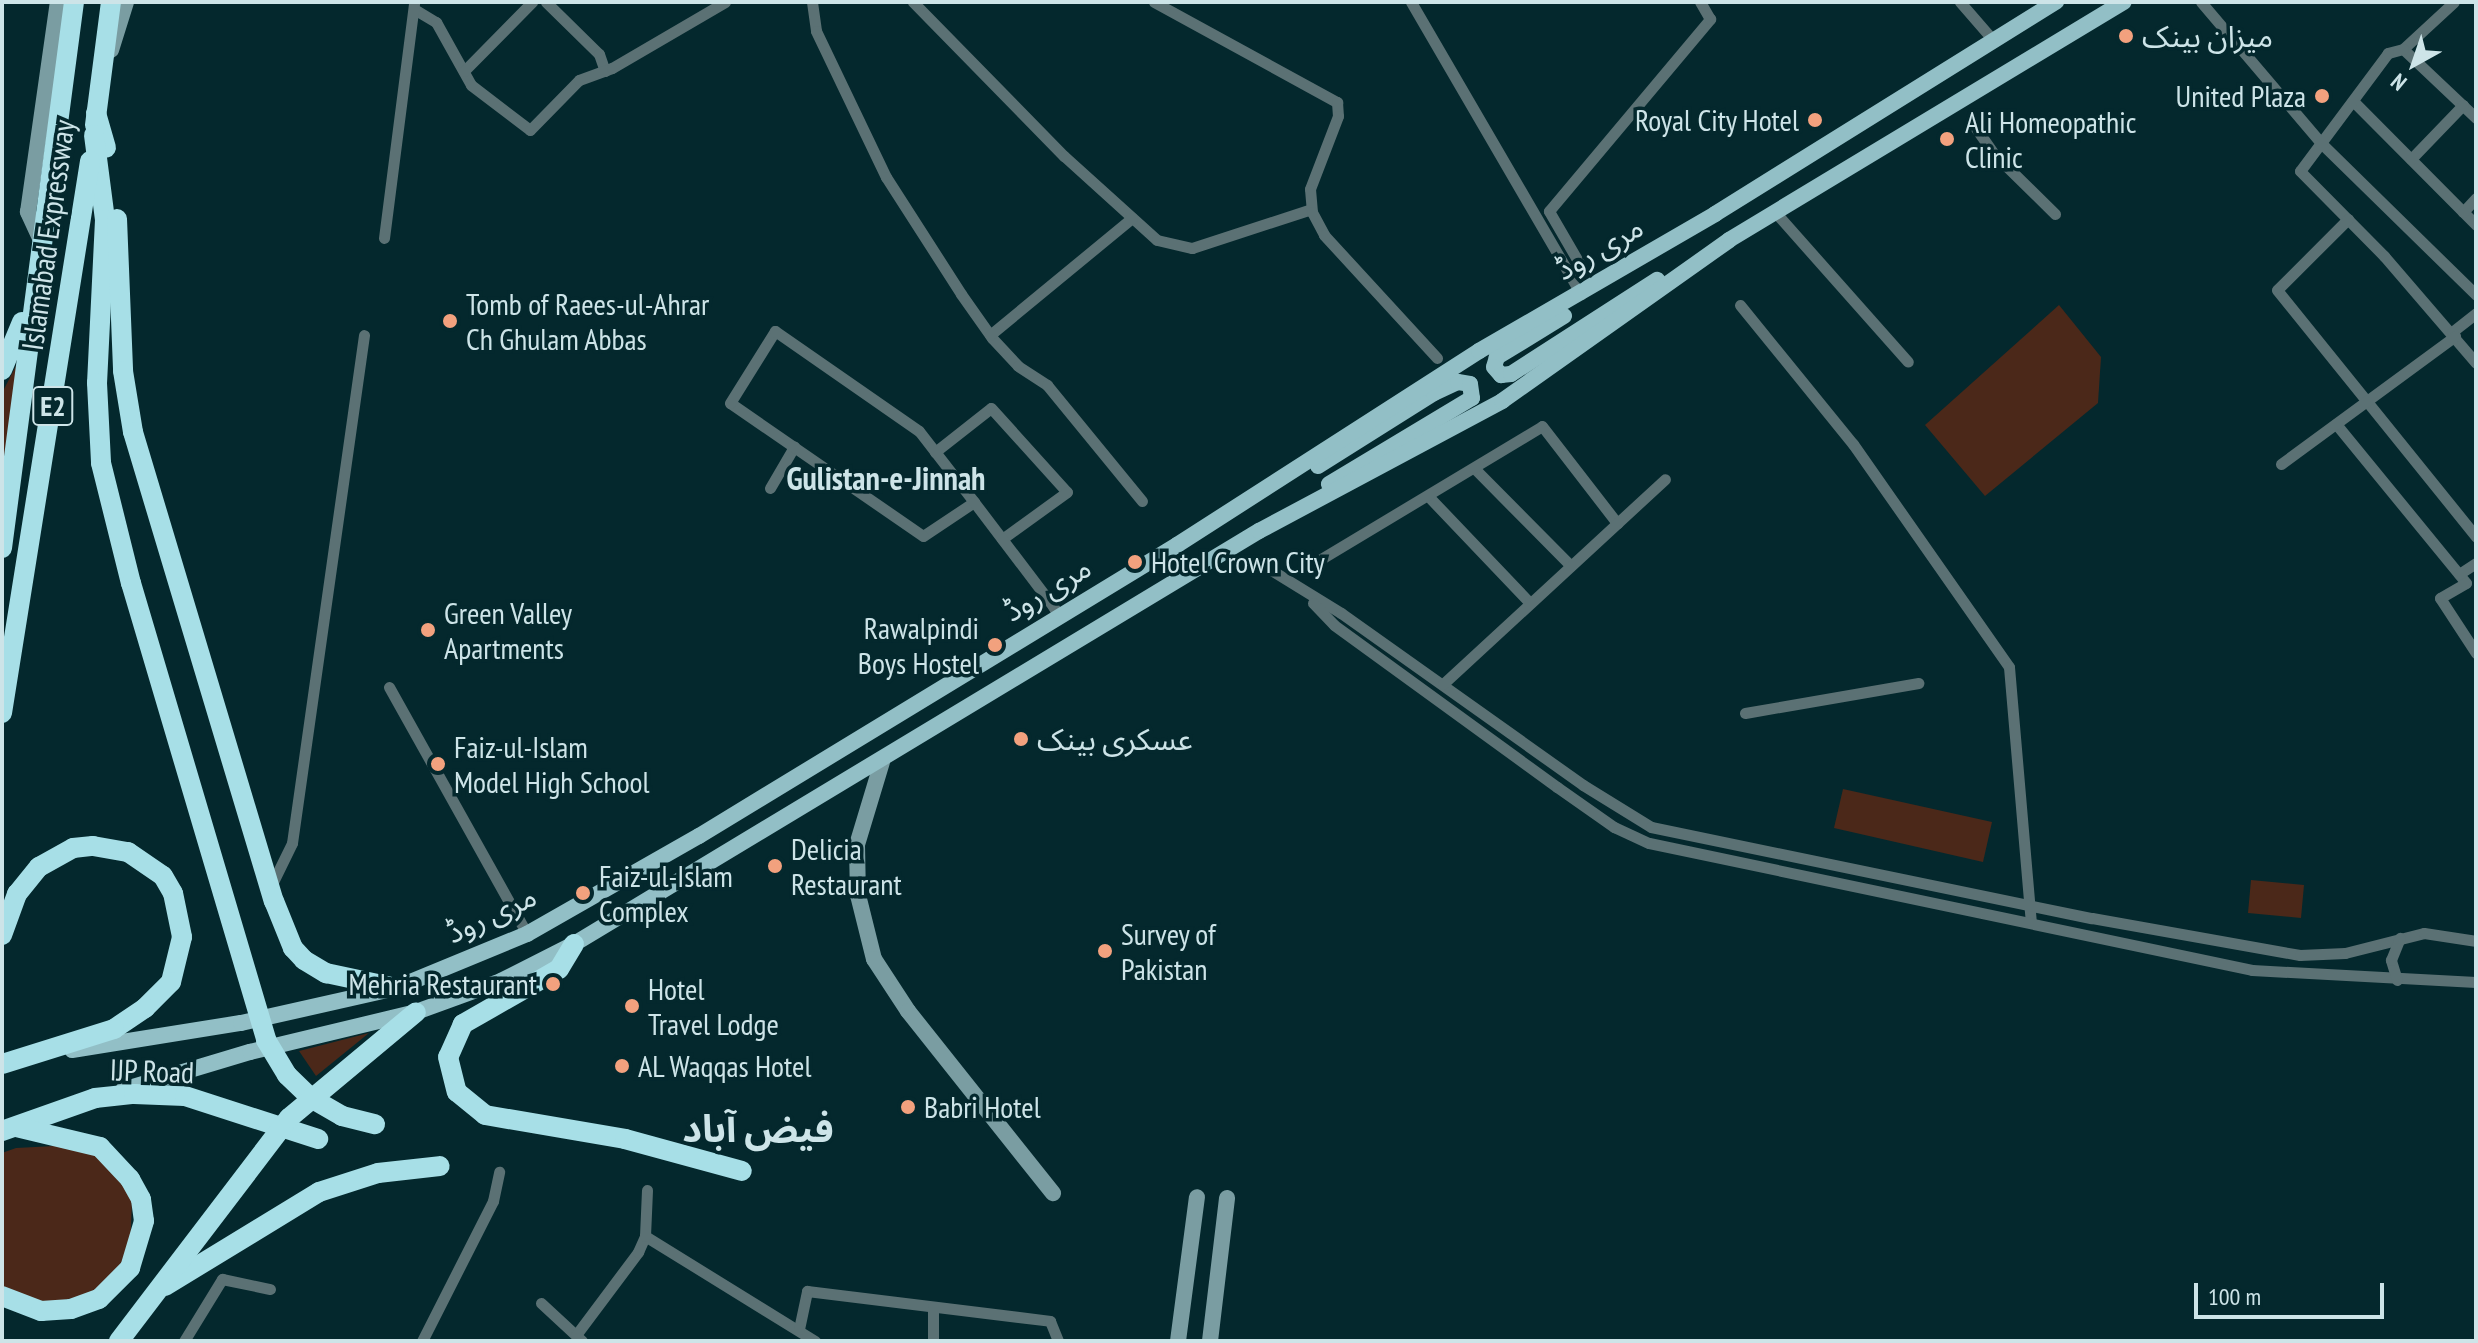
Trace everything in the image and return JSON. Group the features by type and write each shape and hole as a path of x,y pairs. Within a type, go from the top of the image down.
{"highway":[{"name":"Islamabad Expressway","path":"2,548 40,238 74,2"},
{"name":"Islamabad Expressway","path":"2,713 94,135 111,2"},
{"path":"96,106 116,200 123,371 133,432 270,888 293,948 304,960 326,973 396,988"},
{"path":"94,135 105,220 97,383 101,463 246,984 271,1049 293,1082 330,1111 375,1124"},
{"path":"2,370 33,300"},
{"path":"2,935 7,913 28,879 73,848 110,846 128,852 163,876 173,893 182,937 178,963 159,997 114,1029 48,1054"},
{"path":"574,944 559,969 463,1024 448,1057 457,1092 485,1115 625,1139 742,1171"},
{"path":"119,1341 289,1118 416,1012"},
{"name":"مری روڈ","path":"8,1062 48,1054"},
{"name":"IJP Road","path":"10,1129 95,1098 185,1096 256,1116 318,1139"},
{"path":"2,1296 41,1311 71,1309 99,1299 130,1268 144,1221 141,1199 130,1179 100,1147 10,1129"},
{"path":"155,1292 319,1192 378,1173 440,1166"}],"main road":[{"name":"مری روڈ","path":"48,1054 241,1023 396,988 527,934 655,863 1059,617 1479,351 1715,214 2056,2"},
{"name":"مری روڈ","path":"95,1098 250,1052 416,1012 501,981 574,944 882,762 1259,531 1502,401 1729,240 2124,2"},
{"path":"1715,214 1621,282 1497,357 1494,367 1501,375 1511,374 1610,307 1729,240"},
{"path":"1177,545 1367,439 1434,393 1458,382 1470,384 1472,398 1362,461 1259,531"}],"street":[{"path":"40,238 28,212 58,2"},
{"path":"96,106 126,2"},
{"path":"464,71 532,2"},
{"path":"546,2 599,54 605,71"},
{"path":"414,5 436,22 471,85 530,130 579,80 605,71 725,2"},
{"path":"812,2 816,31 886,177 990,335 1018,366 1047,385 1142,501"},
{"path":"913,2 1157,240 1192,248 1311,209"},
{"path":"1154,2 1337,102 1338,116 1310,189 1311,209 1324,235 1437,358"},
{"path":"1411,2 1581,294"},
{"path":"1582,268 1549,211 1710,19 1700,2"},
{"path":"1960,2 1993,40"},
{"path":"2201,2 2322,144 2476,295"},
{"path":"2454,2 2403,49 2388,53 2300,171 2454,334 2476,363"},
{"path":"384,238 414,5"},
{"path":"2403,49 2476,118"},
{"path":"2353,101 2476,225"},
{"path":"2411,159 2463,105"},
{"path":"1973,124 1993,153 2055,214"},
{"path":"2463,212 2476,198"},
{"path":"1775,212 1908,362"},
{"path":"990,335 1132,218"},
{"path":"2348,219 2277,290 2476,537"},
{"path":"1740,305 1853,444 2009,667 2031,922"},
{"path":"2281,464 2454,334 2476,313"},
{"path":"974,502 923,536 730,403 775,331 919,431 974,502 1002,539 1059,617"},
{"path":"270,888 292,843 364,335"},
{"path":"935,452 991,408 1067,492 1002,539"},
{"path":"2336,424 2466,583 2440,598 2476,653"},
{"path":"1306,568 1429,497 1542,426 1617,523"},
{"path":"770,488 794,447"},
{"path":"1475,469 1571,566"},
{"path":"1443,684 1665,479"},
{"path":"1429,497 1530,603"},
{"path":"2459,574 2476,563"},
{"path":"1263,565 1305,595 1392,668 1629,835 1717,859 2252,970 2299,975 2476,982"},
{"path":"1305,595 1341,613 1583,785 1651,827 2030,905 2300,955 2345,953 2400,938 2437,933 2476,941"},
{"path":"1745,713 1918,683"},
{"path":"389,687 527,934"},
{"path":"882,762 857,845 858,895 874,959 908,1011 1053,1193"},
{"path":"2397,980 2391,960 2400,938"},
{"path":"2299,975 2300,955"},
{"path":"422,1341 493,1201 499,1172"},
{"path":"541,1303 579,1338 620,1280 645,1236 647,1190"},
{"path":"1178,1341 1197,1197"},
{"path":"1210,1341 1227,1198"},
{"path":"645,1236 815,1341"},
{"path":"184,1341 222,1279 270,1289"},
{"path":"799,1329 807,1291 1050,1321 1058,1341"},
{"path":"933,1307 933,1341"}],"shaded area":[{"path":"2059,305 2101,357 2098,403 1985,496 1925,425"},
{"path":"18,362 2,474 2,393"},
{"path":"1843,789 1992,822 1983,862 1834,828"},
{"path":"2251,880 2304,885 2301,918 2248,913"},
{"path":"369,1033 316,1076 299,1051"},
{"path":"74,1145 100,1157 122,1180 132,1201 130,1252 116,1276 98,1292 47,1304 2,1286 2,1153 16,1148"}],"place":[{"name":"میزان بینک","path":"2126,36"},
{"name":"United Plaza","path":"2322,96"},
{"name":"Royal City Hotel","path":"1815,120"},
{"name":"Ali Homeopathic Clinic","path":"1947,139"},
{"name":"Tomb of Raees-ul-Ahrar Ch Ghulam Abbas","path":"450,321"},
{"name":"Hotel Crown City","path":"1135,562"},
{"name":"Green Valley Apartments","path":"428,630"},
{"name":"Rawalpindi Boys Hostel","path":"995,645"},
{"name":"عسکری بینک","path":"1021,739"},
{"name":"Faiz-ul-Islam Model High School","path":"438,764"},
{"name":"Delicia Restaurant","path":"775,866"},
{"name":"Faiz-ul-Islam Complex","path":"583,893"},
{"name":"Survey of Pakistan","path":"1105,951"},
{"name":"Mehria Restaurant","path":"553,984"},
{"name":"Hotel Travel Lodge","path":"632,1006"},
{"name":"AL Waqqas Hotel","path":"622,1066"},
{"name":"Babri Hotel","path":"908,1107"}],"district":[{"name":"Gulistan-e-Jinnah","path":"886,478"},
{"name":"فیض آباد","path":"758,1128"}]}
